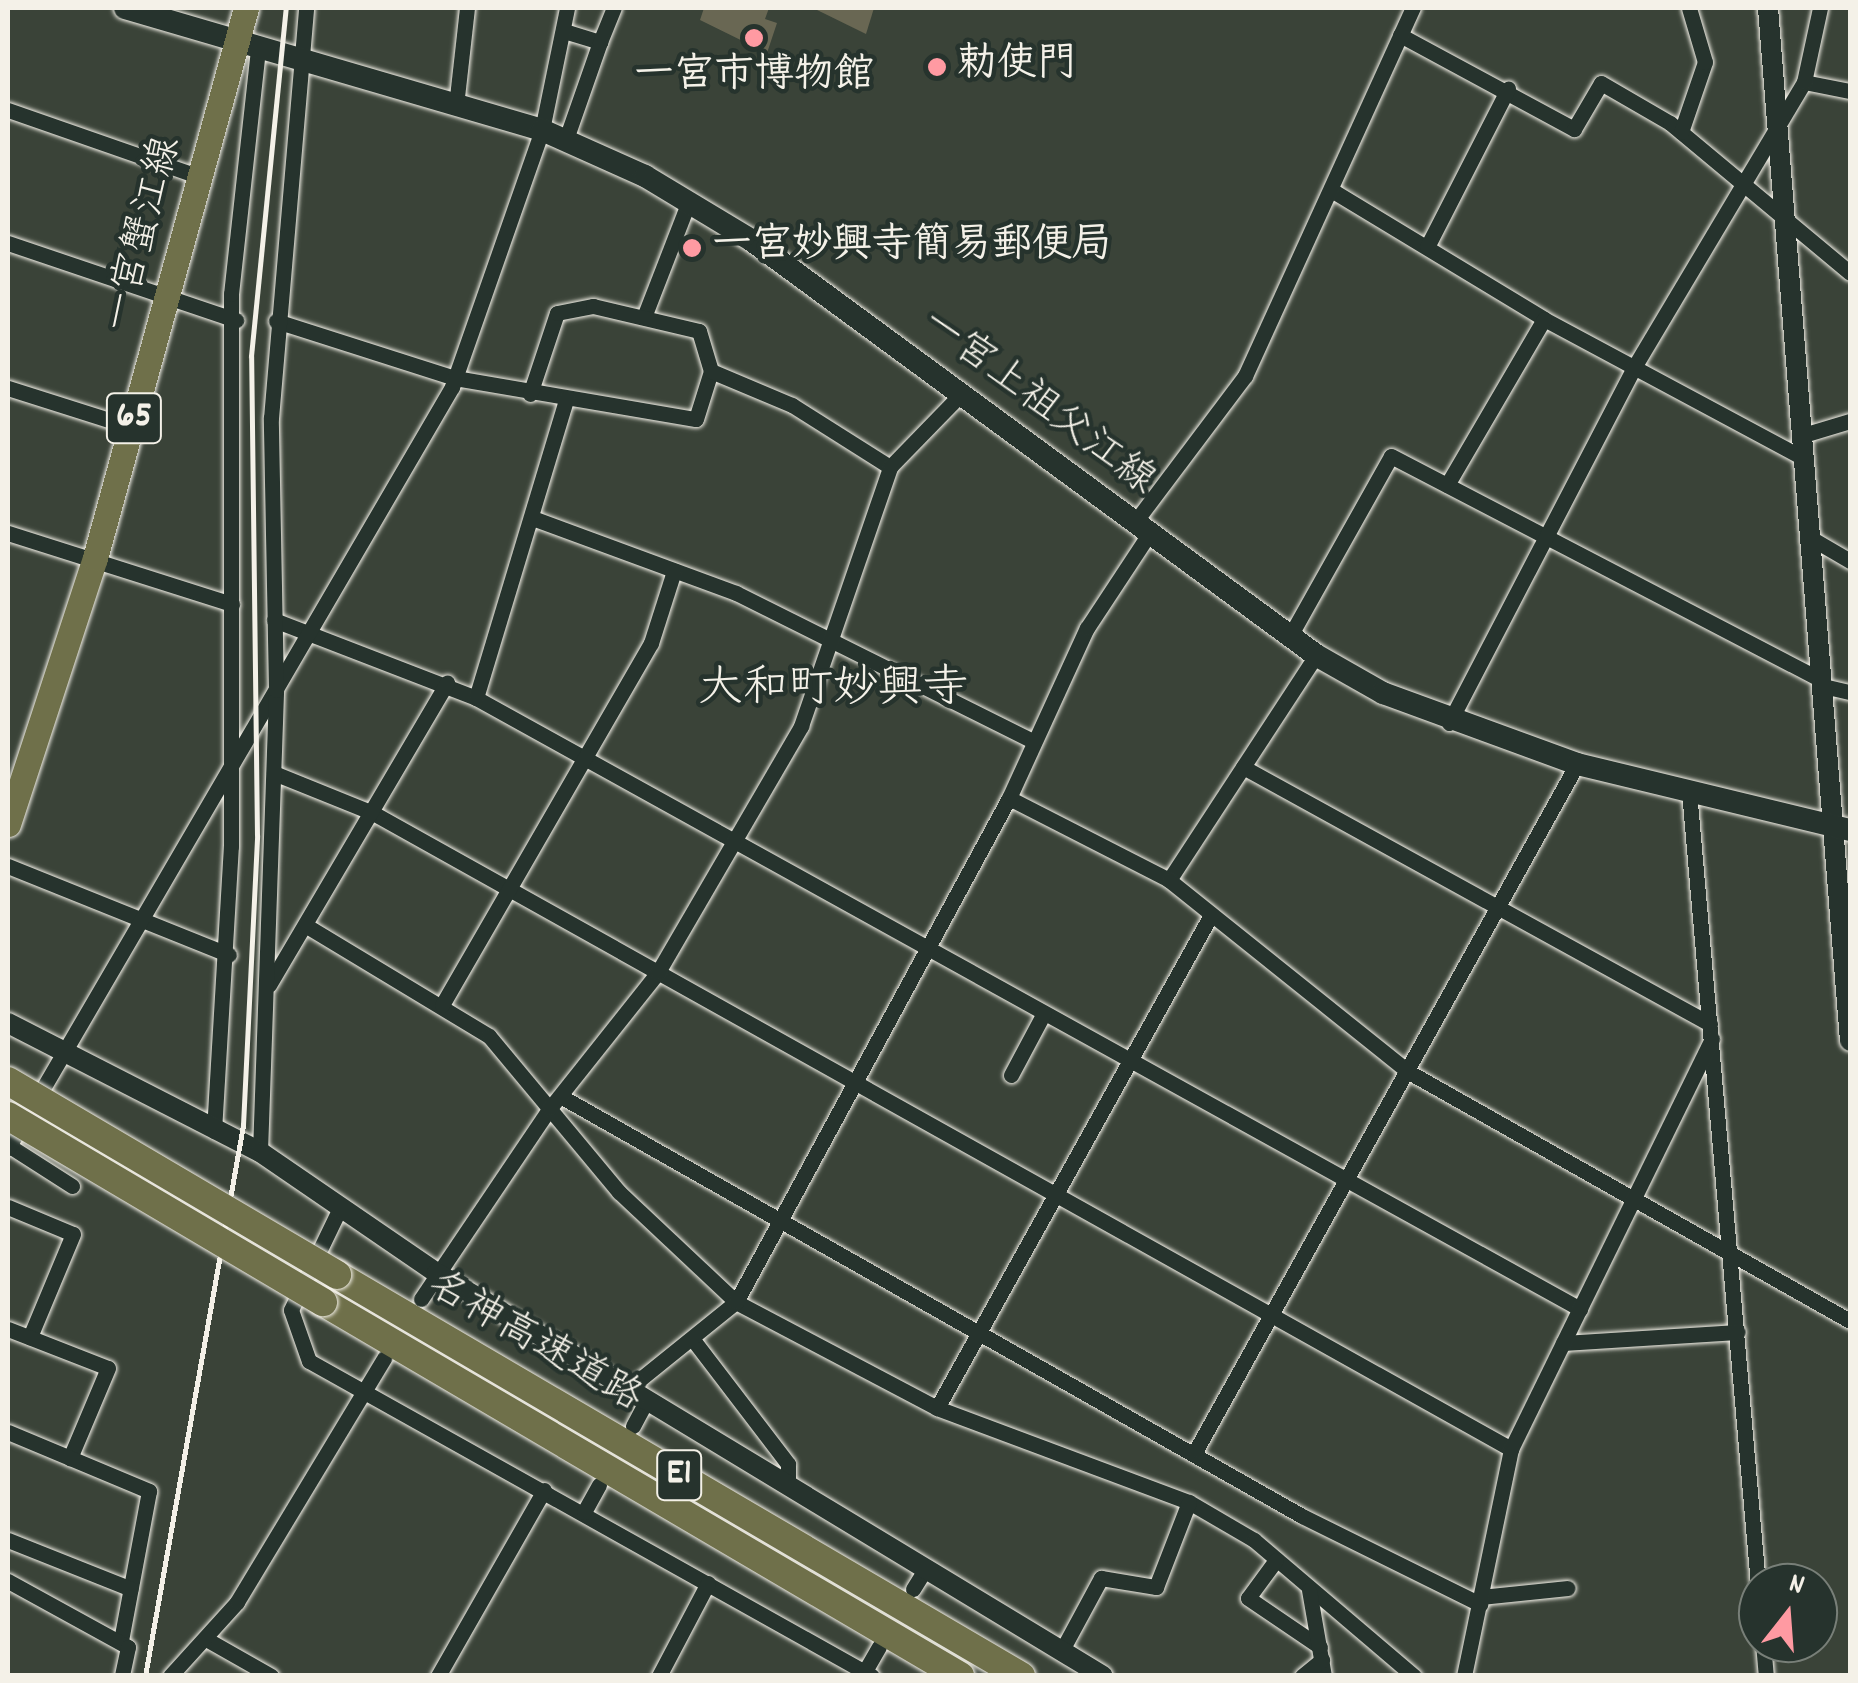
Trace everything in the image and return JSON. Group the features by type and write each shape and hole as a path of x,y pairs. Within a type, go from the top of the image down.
{"highway":[{"name":"名神高速道路","path":"8,1081 1021,1676"},
{"name":"名神高速道路","path":"8,1116 960,1676"}],"main road":[{"name":"一宮上祖父江線","path":"126,8 298,62 542,130 689,202 961,394 1316,655 1449,724 1577,764 1842,828"},
{"name":"一宮蟹江線","path":"8,824 95,558 200,177 248,46 246,8"}],"street":[{"path":"260,1152 269,985 276,690 276,321 306,8"},
{"path":"456,106 467,8"},
{"path":"72,1186 8,1146 455,378 542,130 567,8"},
{"path":"566,139 614,8"},
{"path":"628,1389 694,1341 736,1302 784,1218 932,950 1009,798 1031,740 1087,628 1142,528 1245,376 1334,190 1413,8"},
{"path":"1681,132 1704,62 1689,8"},
{"path":"1768,8 1809,537 1842,828 1850,1041"},
{"path":"1449,724 1633,370 1778,118 1804,82 1820,8"},
{"path":"564,31 600,42"},
{"path":"1400,36 1508,89 1574,129 1601,83 1681,132 1850,273"},
{"path":"214,1131 229,955 234,320 248,46"},
{"path":"1804,82 1850,91"},
{"path":"1427,246 1508,89"},
{"path":"8,110 200,177"},
{"path":"1334,190 1633,370 1801,446"},
{"path":"644,317 689,202"},
{"path":"8,243 234,320"},
{"path":"276,321 455,378 530,394 696,420 711,372 699,332 592,306 557,313 530,394"},
{"path":"1447,484 1544,319"},
{"path":"711,372 792,405 890,467"},
{"path":"8,388 131,427"},
{"path":"422,1298 556,1102 658,972 732,838 801,726 890,467 961,394"},
{"path":"476,698 535,519 566,399"},
{"path":"1801,446 1850,421"},
{"path":"1290,636 1392,456 1823,684 1849,687"},
{"path":"535,519 832,636 1031,740"},
{"path":"8,533 232,604"},
{"path":"1809,537 1850,561"},
{"path":"442,1005 651,643 674,572"},
{"path":"274,620 308,636 447,683 476,698 1580,1310"},
{"path":"1169,880 1316,655"},
{"path":"269,985 310,928 447,683"},
{"path":"1196,1450 1499,911 1577,764"},
{"path":"1243,768 1711,1032"},
{"path":"274,773 372,813 1511,1449"},
{"path":"1689,790 1756,1563"},
{"path":"1009,798 1169,880 1408,1070 1850,1321"},
{"path":"8,866 138,923 229,955"},
{"path":"937,1408 1211,914"},
{"path":"310,928 490,1036 556,1102 619,1192 736,1302 937,1408 1190,1502 1276,1560 1414,1676"},
{"path":"1011,1075 1044,1014"},
{"path":"8,1023 62,1058 260,1152 437,1273 1103,1676"},
{"path":"1464,1676 1511,1449 1711,1032"},
{"path":"556,1102 784,1218 1196,1450 1302,1516 1480,1600 1568,1588"},
{"path":"8,1207 74,1234 30,1337"},
{"path":"340,1208 300,1278 291,1329 310,1360 868,1673 879,1647"},
{"path":"8,1329 108,1368 70,1458"},
{"path":"1563,1343 1738,1332"},
{"path":"694,1341 788,1464 788,1484"},
{"path":"170,1676 206,1639 370,1393 384,1358"},
{"path":"633,1426 647,1400"},
{"path":"8,1432 149,1491 121,1641"},
{"path":"584,1512 600,1485"},
{"path":"438,1676 544,1490"},
{"path":"1062,1650 1101,1578 1156,1587 1190,1502"},
{"path":"8,1540 131,1589"},
{"path":"1276,1560 1248,1598 1322,1661"},
{"path":"913,1590 926,1568"},
{"path":"8,1580 121,1641 128,1647 122,1676"},
{"path":"658,1676 708,1582"},
{"path":"1310,1590 1322,1661"},
{"path":"206,1639 271,1676"},
{"path":"1302,1676 1322,1661"}],"building":[{"name":"一宮市博物館","path":"704,8 769,8 765,19 777,23 767,53 700,20"},
{"path":"813,8 874,8 866,34"}],"railway":[{"path":"145,1676 243,1125 257,835 251,356 286,8"}],"place":[{"name":"一宮市博物館","path":"754,38"},
{"name":"勅使門","path":"937,67"},
{"name":"一宮妙興寺簡易郵便局","path":"692,248"}],"district":[{"name":"大和町妙興寺","path":"833,692"}]}
